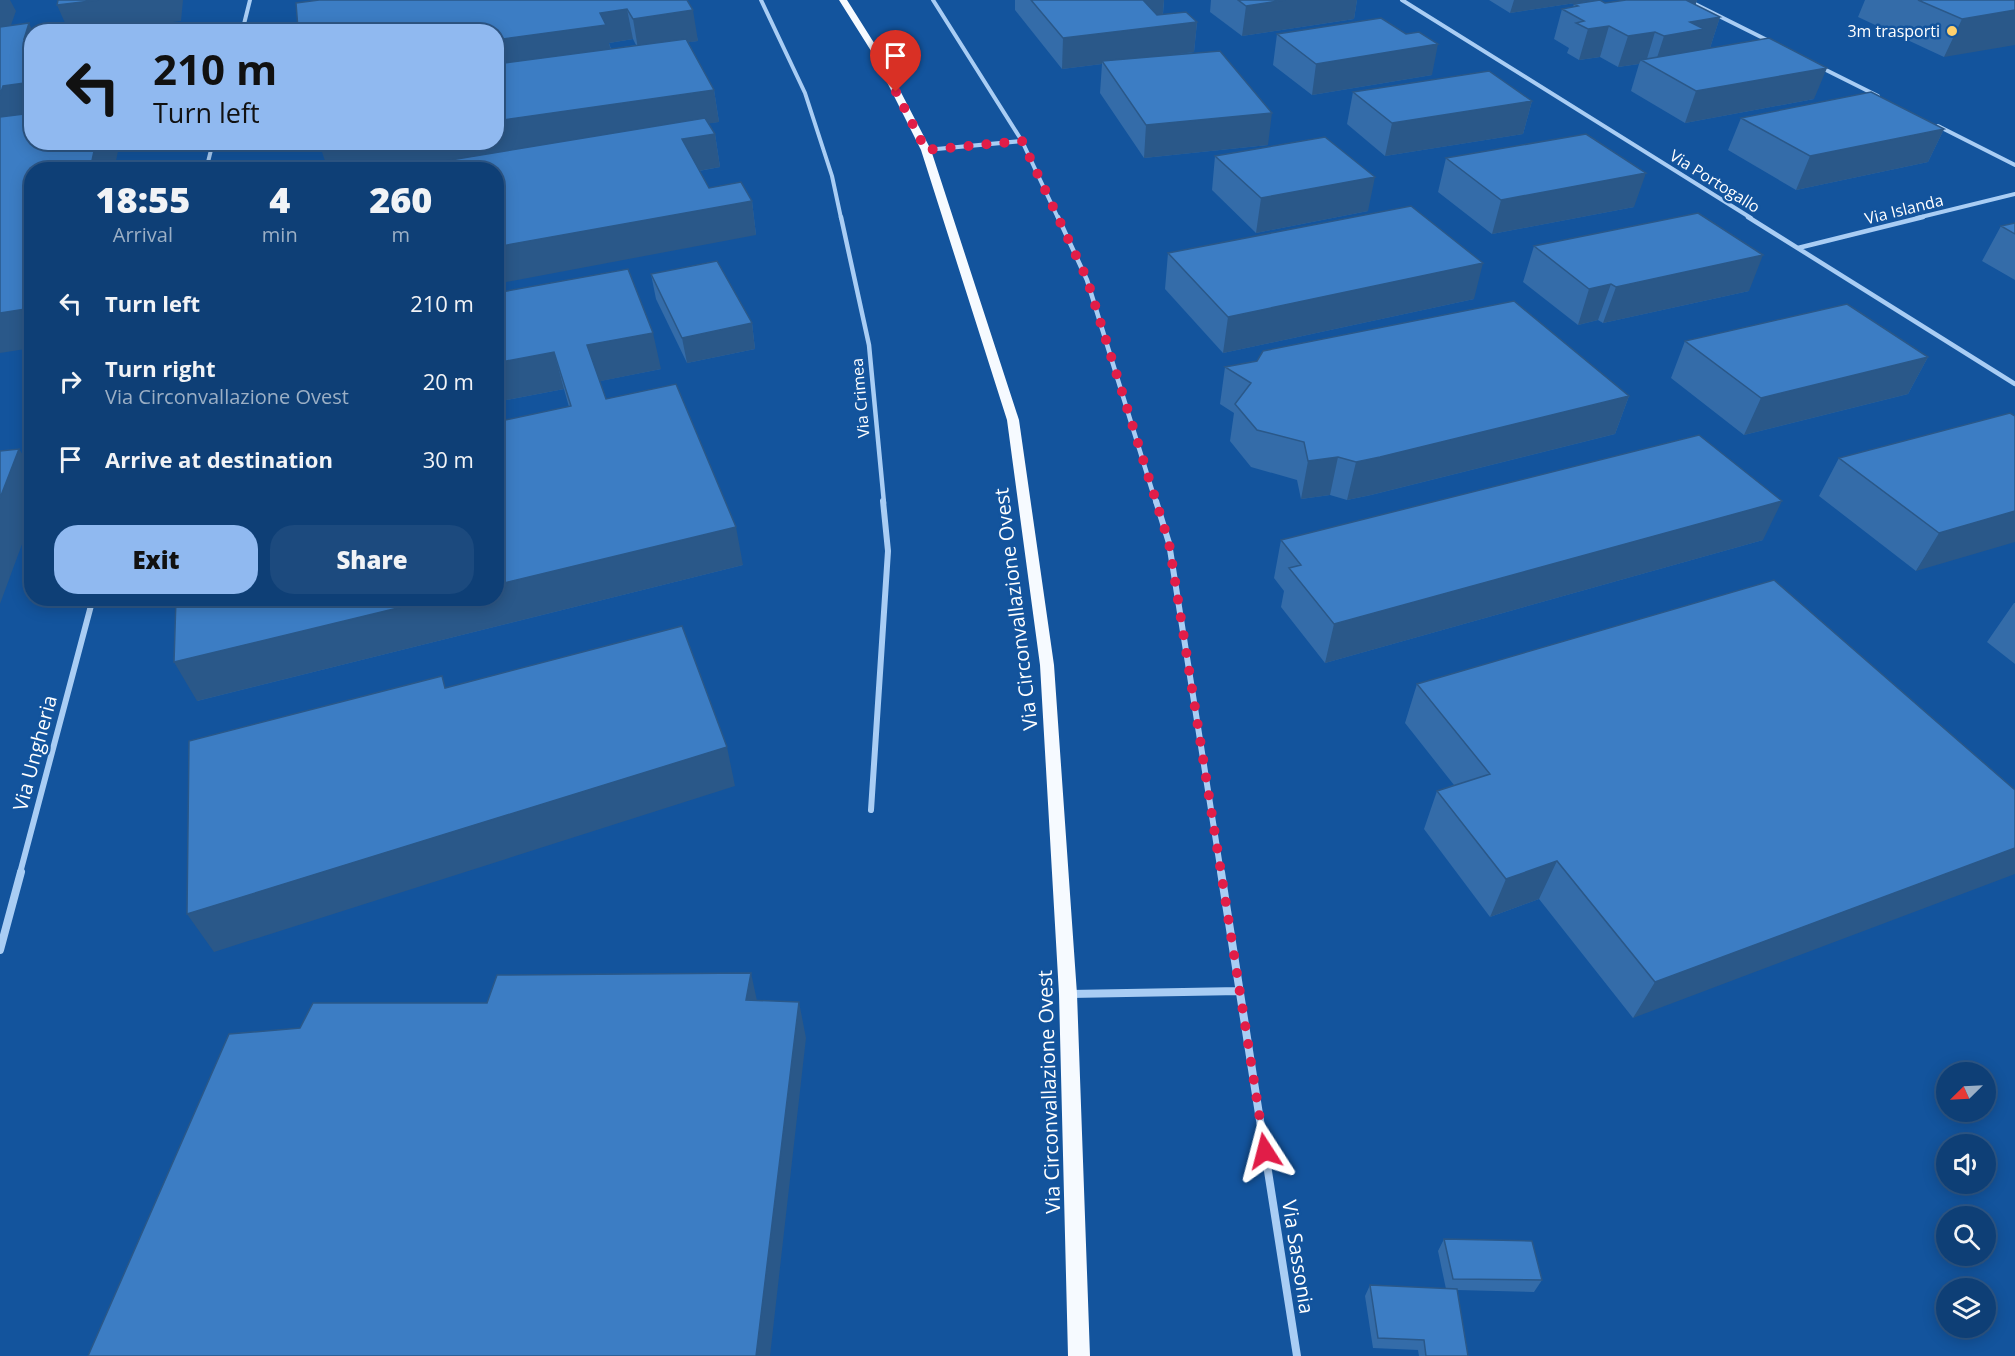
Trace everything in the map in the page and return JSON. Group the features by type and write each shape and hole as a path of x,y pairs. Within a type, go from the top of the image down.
{"main road":[{"name":"Via Circonvallazione Ovest","path":"843,0 877,54 926,150 1013,420 1047,665 1068,994 1079,1356"}],"street":[{"path":"244,24 250,0"},
{"name":"Via Crimea","path":"761,0 804,93 832,176 869,345 888,551 871,810"},
{"name":"Via Sassonia","path":"933,0 1022,141 1087,279 1169,543 1297,1356"},
{"name":"Via Portogallo","path":"1402,0 2015,384"},
{"path":"1687,0 1772,43"},
{"path":"1814,64 1888,101"},
{"path":"1930,122 2015,165"},
{"path":"926,150 1022,141"},
{"name":"Via Islanda","path":"1798,248 2015,194"},
{"name":"Via Ungheria","path":"0,950 91,606"},
{"path":"1068,994 1240,991"}],"building":[{"path":"58,0 99,0 57,5"},
{"path":"319,0 687,0 693,10 633,19 627,9 600,13 606,25 504,39 504,24 298,24 296,3"},
{"path":"1031,0 1143,0 1157,15 1186,12 1197,22 1063,38"},
{"path":"1238,0 1285,0 1246,6"},
{"path":"1600,0 1605,3 1626,0 1686,0 1720,17 1690,22 1704,29 1664,36 1655,32 1628,36 1609,26 1588,29 1576,23 1584,21 1562,9 1578,6 1574,4"},
{"path":"1918,0 2015,0 2015,10 1962,19"},
{"path":"1381,18 1406,34 1419,32 1438,44 1316,64 1277,34"},
{"path":"29,23 24,24 24,83 3,86 0,95 0,27"},
{"path":"1769,38 1827,68 1696,91 1641,60"},
{"path":"686,39 714,90 504,120 504,63"},
{"path":"1220,51 1272,113 1146,125 1102,61"},
{"path":"1489,71 1532,101 1392,123 1353,92"},
{"path":"1871,92 1944,129 1810,156 1741,118"},
{"path":"24,114 24,150 94,150 92,162 24,162 24,309 0,313 0,117"},
{"path":"705,118 715,134 682,139 709,188 741,182 752,201 504,246 504,162 438,162"},
{"path":"1586,134 1646,173 1501,200 1446,158"},
{"path":"1325,137 1375,177 1261,198 1215,156"},
{"path":"1411,206 1483,263 1228,317 1168,253"},
{"path":"1698,213 1763,255 1616,287 1611,284 1589,289 1534,246"},
{"path":"2015,223 2015,234 2001,226"},
{"path":"717,261 752,323 682,338 651,274"},
{"path":"628,269 653,333 587,345 606,399 676,384 736,527 504,583 504,420 571,406 554,352 504,361 504,292"},
{"path":"1514,301 1629,396 1356,462 1338,457 1308,461 1304,442 1257,430 1235,404 1251,383 1225,367 1257,361 1263,351"},
{"path":"1847,304 1928,357 1761,398 1685,341"},
{"path":"2010,413 2015,416 2015,511 1939,533 1839,458"},
{"path":"1699,435 1782,501 1334,624 1289,568 1301,565 1281,540"},
{"path":"19,449 0,498 0,451"},
{"path":"1774,580 2015,790 2015,848 1655,982 1557,861 1506,879 1437,791 1490,774 1417,684"},
{"path":"176,606 406,606 174,662"},
{"path":"682,626 727,747 187,914 189,741 442,676 445,688"},
{"path":"751,973 746,1000 799,1002 756,1356 88,1356 229,1034 300,1028 313,1003 487,1003 497,975"},
{"path":"1444,1239 1532,1241 1542,1280 1453,1279"},
{"path":"1370,1285 1457,1289 1468,1356 1426,1356 1424,1340 1378,1338"}],"place":[{"name":"3m trasporti","path":"1952,31"}],"route":[{"path":"896,92 926,150 1022,141 1087,279 1169,543 1265,1151"}]}
